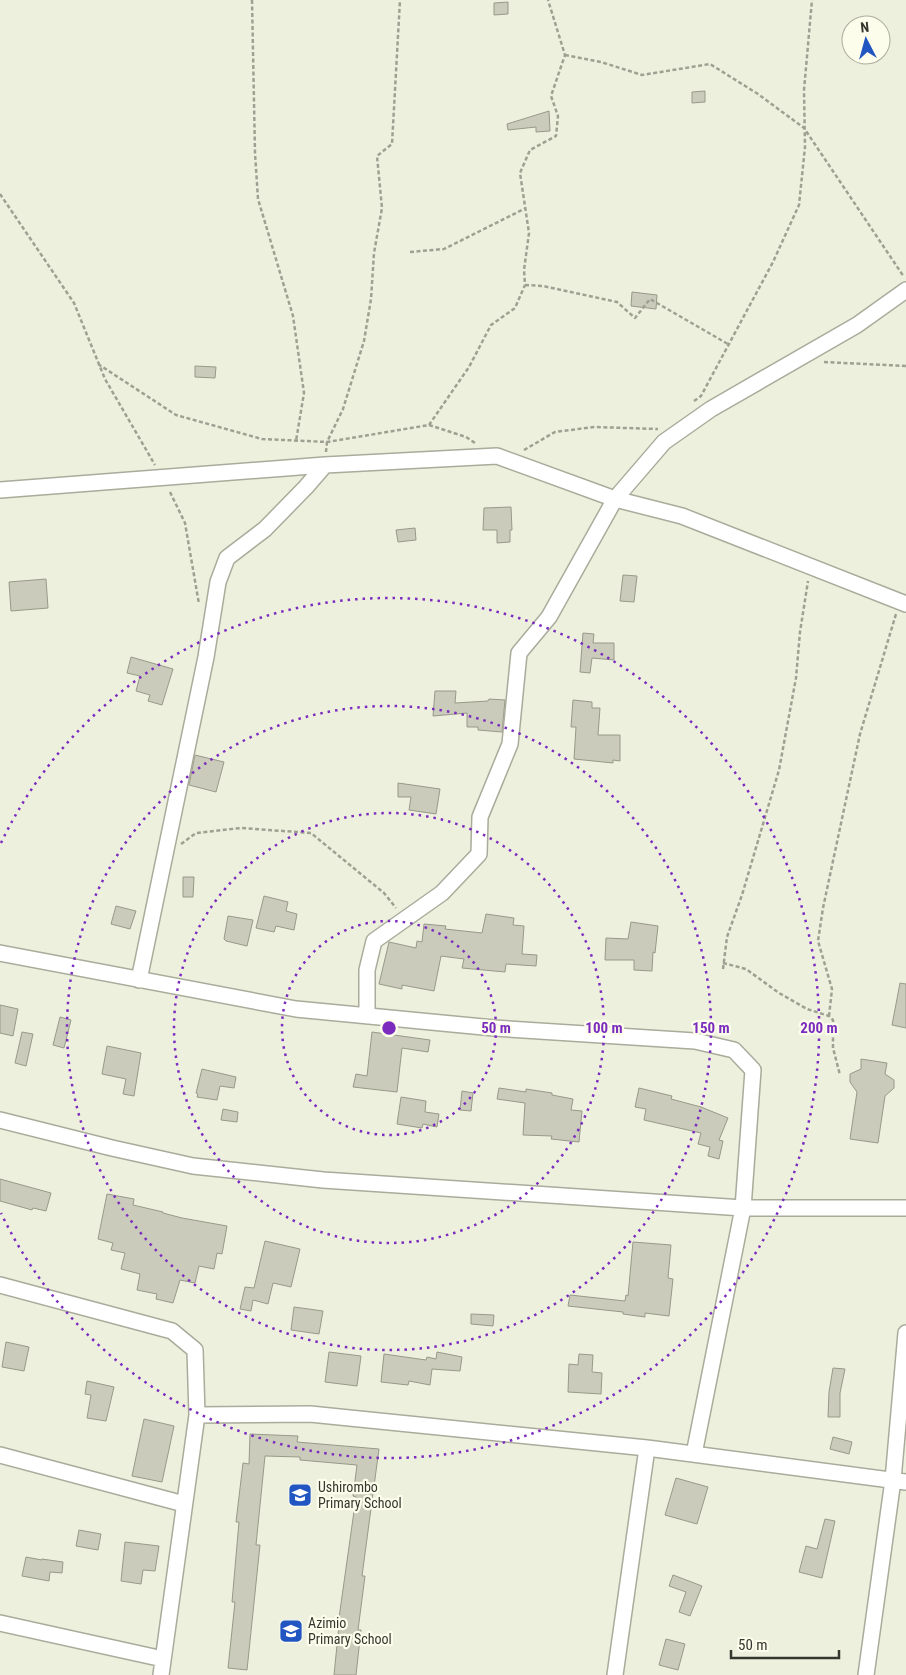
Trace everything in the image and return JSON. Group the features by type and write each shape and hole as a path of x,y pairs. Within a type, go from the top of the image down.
{"street":[{"path":"367,1016 367,970 374,941 442,893 479,854 480,817 510,744 519,653 549,617 615,499 664,442 711,409 858,325 906,290"},
{"path":"0,490 325,465 497,456 615,499 682,516 903,603"},
{"path":"139,980 206,657 218,582 227,558 265,529 325,465"},
{"path":"0,953 296,1009 503,1028 695,1041 734,1050 753,1070 743,1208 694,1454"},
{"path":"0,1120 193,1166 323,1180 743,1208 906,1208"},
{"path":"0,1285 172,1332 195,1350 197,1415 161,1675"},
{"path":"866,1675 900,1481 906,1333"},
{"path":"197,1415 310,1414 647,1448 900,1481"},
{"path":"614,1675 647,1448"},
{"path":"0,1455 184,1504"},
{"path":"0,1623 163,1659"}],"path":[{"path":"252,0 255,153 258,198 294,326 304,393 296,441"},
{"path":"325,465 326,442 343,409 364,341 370,307 374,253 382,208 377,156 392,144 400,0"},
{"path":"429,425 469,367 491,325 515,308 525,285 524,270 528,233 520,173 530,150 556,136 558,116 551,96 564,55 548,0"},
{"path":"694,402 700,396 773,262 799,205 805,147 804,90 812,0"},
{"path":"564,55 601,62 642,75 710,64 758,94 804,128 906,280"},
{"path":"0,194 74,303 104,379 163,477 185,522 199,605"},
{"path":"410,252 444,249 526,208"},
{"path":"525,285 543,286 617,302 635,318 650,299 728,344"},
{"path":"800,358 822,362 906,366"},
{"path":"98,364 176,415 262,439 326,442 429,425 466,437 497,456"},
{"path":"522,451 555,432 594,427 658,429"},
{"path":"723,969 727,938 742,895 779,770 796,678 800,632 810,567"},
{"path":"829,1016 832,988 818,941 860,734 903,603"},
{"path":"166,855 196,833 241,828 311,833 384,894 405,919"},
{"path":"723,963 746,969 779,993 808,1009 829,1016 833,1020 833,1048 840,1075"}],"building":[{"path":"508,2 508,14 494,15 494,3"},
{"path":"705,91 705,102 692,103 692,92"},
{"path":"549,111 550,131 536,132 536,127 508,130 507,124"},
{"path":"632,292 657,295 656,309 631,306"},
{"path":"195,366 216,367 215,378 195,377"},
{"path":"511,507 512,530 510,530 510,542 497,543 497,530 483,530 484,508"},
{"path":"415,528 416,540 398,542 396,530"},
{"path":"623,575 637,576 634,602 620,601"},
{"path":"46,579 48,608 11,611 9,582"},
{"path":"583,633 594,634 593,643 614,643 614,660 592,658 590,673 580,672"},
{"path":"131,657 173,669 162,705 148,701 150,695 136,691 140,676 127,673"},
{"path":"435,691 456,691 455,703 488,701 489,699 505,700 502,732 478,730 478,727 467,727 467,713 433,716"},
{"path":"573,700 592,702 592,708 600,708 598,735 620,735 620,761 613,760 613,763 574,759 576,727 571,727"},
{"path":"195,755 224,762 216,792 189,785"},
{"path":"398,783 440,789 436,814 409,810 411,797 398,797"},
{"path":"183,877 194,877 193,897 183,897"},
{"path":"264,896 288,902 286,911 297,914 294,930 276,926 274,932 256,928"},
{"path":"116,906 136,911 130,929 111,924"},
{"path":"486,914 514,918 513,925 524,926 522,954 537,955 536,966 506,964 505,972 462,968 464,959 441,956 434,991 402,985 402,989 379,984 389,942 416,948 417,941 422,942 424,924 446,926 445,929 482,933"},
{"path":"228,916 253,920 247,946 224,939"},
{"path":"631,922 658,926 655,953 653,952 652,971 634,970 634,960 605,960 606,938 628,939"},
{"path":"900,983 906,984 906,1028 892,1025"},
{"path":"0,1005 18,1009 13,1036 0,1033"},
{"path":"60,1017 71,1020 64,1048 53,1045"},
{"path":"22,1032 33,1034 26,1066 15,1063"},
{"path":"372,1032 430,1040 428,1052 402,1048 397,1092 353,1087 356,1074 367,1076"},
{"path":"107,1046 141,1053 134,1096 123,1094 126,1079 102,1074"},
{"path":"861,1059 887,1063 885,1074 894,1080 894,1088 885,1096 878,1143 850,1139 857,1092 850,1082 850,1074 861,1069"},
{"path":"202,1069 236,1077 234,1088 220,1086 217,1100 197,1097 198,1094 196,1093"},
{"path":"499,1088 526,1092 526,1089 573,1099 571,1110 582,1111 579,1142 551,1139 552,1136 523,1135 525,1103 497,1099"},
{"path":"639,1088 672,1096 671,1099 701,1107 728,1118 719,1140 723,1141 719,1159 708,1156 710,1147 698,1144 701,1133 644,1120 646,1109 635,1107"},
{"path":"462,1091 473,1093 471,1111 460,1110"},
{"path":"401,1097 426,1101 425,1112 439,1114 437,1127 423,1124 422,1128 397,1124"},
{"path":"223,1109 238,1112 237,1122 221,1120"},
{"path":"0,1179 51,1193 46,1211 33,1208 32,1210 0,1201"},
{"path":"107,1194 134,1199 133,1205 163,1213 227,1226 222,1254 217,1253 214,1269 199,1266 195,1283 180,1280 173,1303 156,1299 157,1294 137,1290 140,1274 121,1269 125,1253 111,1250 113,1243 98,1239"},
{"path":"265,1241 300,1249 291,1287 273,1283 268,1304 253,1300 251,1311 240,1309 245,1287 254,1288"},
{"path":"633,1242 671,1245 668,1278 673,1279 669,1316 645,1313 645,1317 623,1314 623,1312 568,1306 570,1295 625,1301 626,1295 628,1296"},
{"path":"294,1307 323,1311 319,1334 291,1330"},
{"path":"471,1314 494,1315 493,1326 471,1324"},
{"path":"6,1342 29,1347 24,1371 2,1367"},
{"path":"329,1352 361,1356 357,1386 325,1382"},
{"path":"437,1352 462,1357 460,1371 432,1369 430,1385 409,1381 408,1385 381,1382 384,1354 426,1360 427,1357 436,1359"},
{"path":"579,1354 593,1355 592,1372 602,1373 601,1394 568,1392 569,1364 578,1365"},
{"path":"833,1368 845,1369 840,1393 840,1417 828,1417 829,1392"},
{"path":"87,1381 114,1387 106,1421 87,1418 91,1395 85,1394"},
{"path":"144,1419 174,1426 162,1482 132,1476"},
{"path":"250,1434 298,1436 297,1442 379,1449 362,1576 365,1576 358,1630 361,1630 356,1675 334,1675 338,1625 356,1497 353,1496 357,1465 300,1460 300,1457 265,1456 256,1545 260,1545 247,1670 228,1668 235,1602 232,1602 239,1522 236,1522 243,1463 249,1464"},
{"path":"833,1437 852,1442 849,1454 830,1449"},
{"path":"676,1478 708,1487 697,1524 665,1515"},
{"path":"825,1519 835,1521 822,1578 799,1572 806,1546 817,1549"},
{"path":"79,1530 101,1534 98,1550 76,1546"},
{"path":"125,1542 159,1546 155,1571 143,1570 141,1584 121,1581"},
{"path":"26,1557 63,1562 62,1573 50,1572 49,1581 22,1576"},
{"path":"673,1575 702,1586 690,1616 679,1612 686,1592 669,1586"},
{"path":"666,1639 685,1644 678,1670 659,1665"}],"place":[{"name":"Ushirombo Primary School","path":"300,1495"},
{"name":"Azimio Primary School","path":"291,1631"}]}
